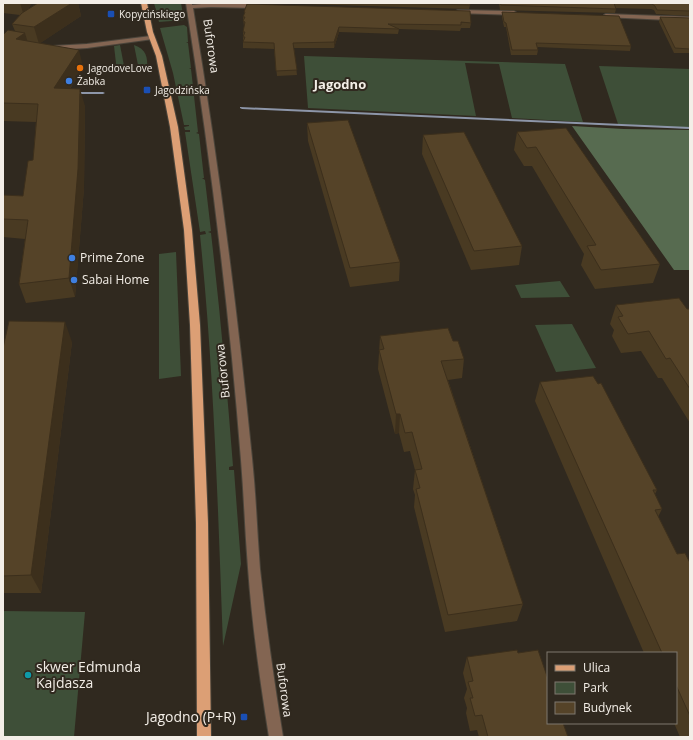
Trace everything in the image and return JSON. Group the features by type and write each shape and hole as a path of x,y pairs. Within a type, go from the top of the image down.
{"main road":[{"name":"Buforowa","path":"144,3 151,38 158,56 174,127 188,230 195,325 202,523 204,737"}],"street":[{"path":"190,5 265,6"},
{"name":"Buforowa","path":"190,5 202,83 234,332 247,461 254,569 267,682 276,737"},
{"path":"452,12 520,14"},
{"path":"597,16 690,19"},
{"path":"41,47 73,47 151,38"}],"green space":[{"path":"154,3 181,3 184,20 159,22"},
{"path":"184,25 187,27 188,42 186,43 188,43 191,68 189,69 191,69 194,95 192,96 194,96 198,132 196,133 199,134 204,178 202,178 205,180 211,231 208,232 211,233 226,379 233,466 229,467 229,470 234,470 241,564 223,646 212,389 200,235 206,234 205,231 200,232 185,132 190,132 190,130 185,130 184,127 189,125 184,125 173,73 160,28"},
{"path":"120,45 125,71 117,72 114,46"},
{"path":"134,45 144,51 147,61 147,69 139,70"},
{"path":"304,56 565,64 583,122 512,118 499,64 465,63 476,116 308,108"},
{"path":"599,66 690,69 690,129 618,124"},
{"path":"572,126 624,129 690,130 690,270 674,270"},
{"path":"176,252 181,376 159,379 159,254"},
{"path":"560,281 570,297 521,298 515,285"},
{"path":"572,324 596,368 556,372 535,325"},
{"name":"skwer Edmunda Kajdasza","path":"3,611 85,612 74,737 3,737"}],"building":[{"path":"38,3 72,3 34,27 12,24 22,13"},
{"path":"392,3 470,3 470,5"},
{"path":"500,3 614,3 616,9 501,5"},
{"path":"614,3 690,3 690,11 657,10 652,4"},
{"path":"247,4 470,11 471,23 461,22 461,25 388,24 399,29 339,27 334,42 293,43 297,70 276,71 274,43 243,42 245,37 243,37 245,32 243,32 245,22 243,21 245,17 243,17"},
{"path":"502,12 619,16 631,46 536,43 538,50 512,50"},
{"path":"660,17 690,18 690,49 675,48"},
{"path":"8,30 25,33 16,39 79,50 54,88 80,89 78,169 69,278 19,284 28,220 3,219 3,195 23,196 28,161 33,160 38,104 3,103 3,35"},
{"path":"348,120 400,262 350,268 307,123"},
{"path":"566,128 660,264 601,270 587,246 596,245 536,147 527,148 517,132"},
{"path":"464,132 522,246 474,251 423,135"},
{"path":"679,298 687,309 690,309 690,389 670,358 666,359 649,331 628,334 618,317 623,316 616,305"},
{"path":"9,321 65,322 31,575 3,576 3,348"},
{"path":"448,328 453,341 458,341 464,359 441,361 523,604 448,615 416,489 420,488 415,470 422,469 412,432 405,433 400,414 396,414 379,350 384,349 380,336"},
{"path":"593,376 598,384 601,383 657,490 653,490 662,509 655,510 677,554 685,553 690,563 690,716 677,687 677,652 662,652 540,382"},
{"path":"517,650 518,653 538,650 547,676 547,724 563,724 568,737 488,737 482,715 475,716 470,698 473,698 468,682 473,681 467,657"}],"waterway":[{"path":"73,93 103,93"},
{"path":"242,108 690,128"}],"place":[{"name":"Kopycińskiego","path":"111,14"},
{"name":"JagodoveLove","path":"80,68"},
{"name":"Żabka","path":"69,81"},
{"name":"Jagodzińska","path":"147,90"},
{"name":"Prime Zone","path":"72,258"},
{"name":"Sabai Home","path":"74,280"},
{"name":"skwer Edmunda Kajdasza","path":"28,675"},
{"name":"Jagodno (P+R)","path":"244,717"}],"district":[{"name":"Jagodno","path":"340,84"}]}
